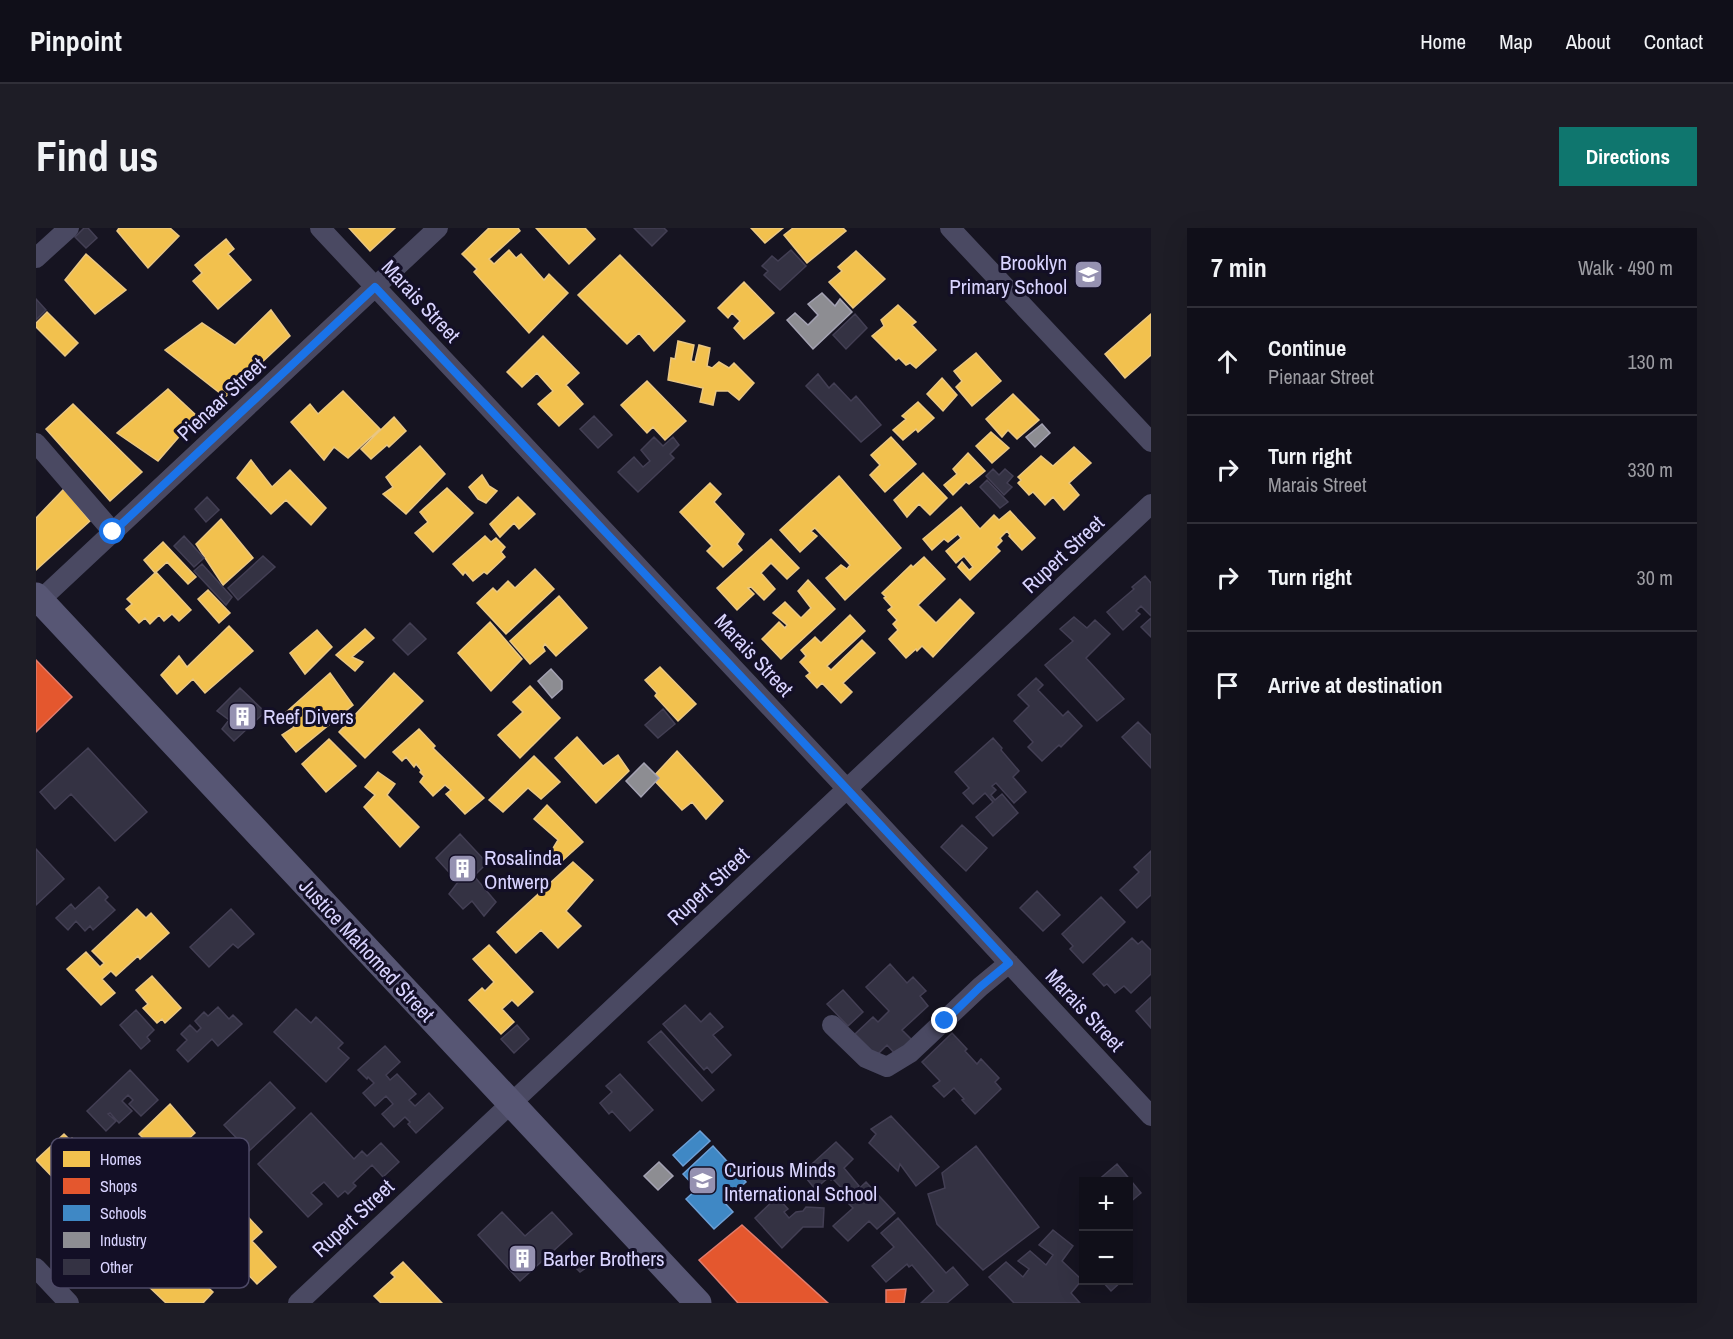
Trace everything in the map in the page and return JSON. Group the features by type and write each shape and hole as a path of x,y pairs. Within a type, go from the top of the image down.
{"main road":[{"name":"Justice Mahomed Street","path":"37,600 698,1303"}],"street":[{"path":"36,258 69,228"},
{"name":"Marais Street","path":"320,228 1151,1116"},
{"name":"Pienaar Street","path":"37,600 113,532 438,228"},
{"path":"950,228 1151,442"},
{"path":"36,443 113,532"},
{"name":"Rupert Street","path":"298,1303 1151,504"},
{"path":"832,1025 866,1058 887,1066 910,1053 1009,963"},
{"path":"36,1268 51,1284"},
{"path":"55,1288 69,1303"}],"building: Homes":[{"path":"119,228 170,228 179,236 148,268 117,231"},
{"path":"349,228 395,228 370,251"},
{"path":"489,228 518,228 520,231 489,259 494,264 509,250 516,258 521,254 544,280 549,274 568,293 529,333 474,272 477,269 462,254"},
{"path":"536,228 585,228 595,239 569,264"},
{"path":"751,228 783,228 765,243"},
{"path":"793,228 843,228 846,231 807,263 784,235"},
{"path":"226,239 234,249 228,254 251,280 218,309 193,281 202,273 195,265"},
{"path":"856,251 885,279 853,308 829,282 842,271 838,267"},
{"path":"86,254 126,290 95,314 65,280"},
{"path":"620,255 685,321 654,351 639,333 627,344 578,295"},
{"path":"744,282 774,313 744,339 734,328 740,321 732,313 728,318 718,308"},
{"path":"898,305 916,322 912,325 936,350 916,368 910,363 906,365 899,358 896,360 872,336 884,326 881,320"},
{"path":"271,310 290,336 225,397 165,350 202,323 235,345"},
{"path":"47,312 78,343 65,356 36,327 36,323"},
{"path":"1151,314 1151,355 1125,378 1105,354"},
{"path":"543,336 579,373 566,385 583,404 559,426 538,404 553,391 537,373 522,387 507,372"},
{"path":"678,341 694,345 691,361 695,362 699,345 710,348 707,366 712,368 719,362 729,368 734,363 754,383 739,400 728,391 716,391 713,405 700,402 703,388 668,380 671,358 675,359"},
{"path":"976,353 1001,381 972,406 956,387 962,381 954,371"},
{"path":"942,378 957,395 943,411 927,394"},
{"path":"647,381 686,421 665,440 653,427 647,433 621,405"},
{"path":"168,389 197,416 158,461 117,433"},
{"path":"343,391 380,429 348,458 334,447 324,460 291,422 310,404 318,414"},
{"path":"1013,394 1039,420 1017,439 1008,430 1002,437 986,419"},
{"path":"918,402 934,418 918,432 916,429 903,440 893,430 906,419 902,416"},
{"path":"73,404 142,472 110,501 46,429"},
{"path":"394,417 406,431 389,447 387,445 371,459 361,449"},
{"path":"991,432 1009,448 992,463 976,446"},
{"path":"891,437 916,464 885,492 870,475 880,465 871,455"},
{"path":"420,446 445,474 406,514 383,494 393,487 386,477"},
{"path":"1074,447 1091,463 1069,483 1079,495 1064,510 1053,497 1045,505 1033,492 1029,495 1018,483 1021,480 1018,477 1041,456 1053,466"},
{"path":"968,453 985,471 969,484 966,482 953,495 944,485 957,474 953,469"},
{"path":"251,460 272,487 290,470 326,508 311,525 286,500 271,514 237,478"},
{"path":"923,473 947,498 930,515 919,504 907,517 894,500"},
{"path":"482,475 489,486 497,491 486,503 478,499 469,487"},
{"path":"839,476 901,548 845,600 826,578 841,565 847,569 850,565 815,528 811,531 817,536 800,552 780,530"},
{"path":"710,483 721,494 714,502 744,534 737,544 742,550 723,567 707,551 712,546 680,512"},
{"path":"447,488 473,513 433,552 415,533 428,522 420,512"},
{"path":"64,489 90,521 36,570 36,518"},
{"path":"518,497 535,514 519,529 514,523 500,537 490,524"},
{"path":"961,507 980,529 994,515 999,520 1010,511 1035,538 1022,550 1007,531 1000,538 1002,541 996,547 1000,551 970,580 958,567 962,562 969,570 973,567 964,556 956,563 946,551 961,538 958,534 948,542 944,539 932,550 923,539"},
{"path":"221,519 253,558 223,585 196,544"},
{"path":"485,536 491,542 496,538 505,547 501,552 505,557 487,574 484,572 473,581 465,572 463,575 453,564"},
{"path":"771,539 799,568 787,579 771,563 761,573 775,589 764,600 751,587 748,588 754,594 737,610 717,588"},
{"path":"163,542 196,577 188,584 167,562 155,573 144,560"},
{"path":"924,557 945,579 918,605 936,623 960,599 974,613 933,657 922,646 906,658 889,639 898,630 893,624 897,620 888,610 892,607 882,593 911,565 913,567"},
{"path":"535,569 554,589 506,634 477,603 493,588 497,592 508,581 515,588"},
{"path":"156,572 191,610 179,621 172,614 164,621 159,615 150,624 145,618 139,623 126,609 132,604 127,599"},
{"path":"808,580 835,609 781,659 762,639 779,622 785,628 787,625 773,613 785,602 801,618 811,608 798,591"},
{"path":"208,590 230,613 219,623 198,599"},
{"path":"559,596 587,628 556,656 545,644 543,647 545,651 530,664 510,641"},
{"path":"850,615 865,631 827,666 831,670 862,640 875,653 843,683 852,692 841,703 822,683 817,688 806,676 810,673 800,662 806,656 801,650 815,637 821,643"},
{"path":"490,622 522,659 491,691 458,653"},
{"path":"229,626 253,651 205,693 193,679 177,694 161,675 179,656 187,667"},
{"path":"365,629 374,638 352,657 363,662 355,671 336,655"},
{"path":"317,630 332,647 305,674 290,653"},
{"path":"660,667 696,704 678,721 655,696 657,693 645,680"},
{"path":"330,673 353,705 296,752 282,735 294,727 284,714"},
{"path":"394,673 423,701 365,758 339,732"},
{"path":"530,686 560,718 520,758 498,735 523,712 513,702"},
{"path":"419,729 435,746 433,748 484,798 465,814 446,794 451,790 445,785 433,796 420,782 424,776 416,764 414,767 406,757 402,761 393,752"},
{"path":"577,737 603,766 618,755 629,771 596,803 555,758"},
{"path":"329,739 356,766 326,792 302,764"},
{"path":"677,751 723,801 706,819 692,802 682,810 652,778"},
{"path":"534,756 560,782 541,799 528,788 503,812 489,800"},
{"path":"378,772 395,784 387,795 419,827 400,847 364,807 375,795 365,787"},
{"path":"547,805 583,842 562,861 552,850 558,840 534,819"},
{"path":"573,862 593,880 566,911 581,926 558,948 541,930 516,953 497,932"},
{"path":"137,909 146,918 151,913 169,933 140,959 138,956 116,976 111,971 102,979 115,993 101,1005 67,969 86,952 100,967 104,963 92,951"},
{"path":"489,945 533,992 518,1006 512,1000 502,1009 514,1022 501,1034 469,1000 482,988 485,991 494,982 473,959"},
{"path":"152,976 181,1008 165,1023 162,1019 157,1023 143,1008 148,1004 136,990"},
{"path":"170,1104 195,1133 190,1138 143,1138 139,1134"},
{"path":"51,1146 51,1176 36,1160"},
{"path":"249,1218 262,1232 252,1241 276,1267 257,1284 249,1276"},
{"path":"403,1262 442,1303 381,1303 374,1296 395,1277 391,1273"},
{"path":"150,1288 209,1288 213,1292 203,1303 166,1303"}],"building: Shops":[{"path":"36,660 72,697 36,732"},
{"path":"742,1225 828,1303 738,1303 699,1260"},
{"path":"906,1289 904,1303 886,1303 886,1290"}],"building: Schools":[{"path":"700,1131 710,1141 683,1166 673,1155"},
{"path":"713,1146 746,1182 724,1202 733,1212 714,1229 686,1199 697,1189 683,1174"}],"building: Industry":[{"path":"822,293 835,306 840,299 852,312 813,349 787,320 795,313 808,325 818,315 808,304"},
{"path":"1042,424 1050,433 1035,447 1026,437"},
{"path":"551,669 562,681 562,689 552,698 538,681"},
{"path":"644,763 659,778 641,797 626,781"},
{"path":"659,1162 673,1176 658,1190 644,1176"}],"building: Other":[{"path":"84,228 88,228 97,238 86,248 75,237"},
{"path":"634,228 664,228 667,231 652,246"},
{"path":"791,250 806,266 780,290 764,275 768,271 762,266 772,256 778,261"},
{"path":"36,299 46,310 36,320"},
{"path":"855,314 867,328 846,349 833,335"},
{"path":"818,374 829,388 834,383 851,401 856,396 881,425 861,442 806,386"},
{"path":"594,416 612,435 598,448 580,429"},
{"path":"654,437 663,446 673,437 679,445 670,454 674,458 638,492 618,472 634,457 643,467 650,461 641,450"},
{"path":"993,469 999,475 1005,469 1013,476 1007,483 1012,487 1004,495 986,476"},
{"path":"987,480 1008,502 1000,508 980,487"},
{"path":"207,497 219,510 206,522 195,509"},
{"path":"184,536 204,558 194,567 174,546"},
{"path":"263,556 275,567 238,600 228,588"},
{"path":"202,564 232,597 226,605 194,571"},
{"path":"1145,576 1151,583 1151,616 1141,606 1136,611 1140,614 1123,630 1107,612 1134,589 1132,587"},
{"path":"1074,617 1087,628 1095,620 1110,634 1086,658 1124,699 1097,721 1045,665 1073,641 1060,629"},
{"path":"1151,618 1151,637 1141,627"},
{"path":"410,623 426,639 408,655 393,640"},
{"path":"1036,678 1043,685 1038,690 1063,716 1068,711 1082,726 1061,747 1059,745 1042,761 1028,747 1033,742 1014,721 1029,706 1018,695"},
{"name":"Reef Divers","path":"240,688 265,712 234,741 222,729 229,720 217,711"},
{"path":"663,709 675,724 658,738 645,725"},
{"path":"1138,722 1151,735 1151,768 1122,737"},
{"path":"993,738 1019,771 1013,777 1026,792 1014,803 996,783 992,786 996,790 991,795 995,800 1002,794 1018,813 993,836 976,817 993,802 985,793 973,804 963,793 969,788 955,772"},
{"path":"88,748 147,812 115,841 71,794 55,809 40,792"},
{"path":"962,825 987,848 966,871 941,847"},
{"name":"Rosalinda Ontwerp","path":"460,834 487,863 474,876 496,902 484,916 472,901 463,909 449,894 458,882 436,858"},
{"path":"36,849 64,879 36,905"},
{"path":"1151,851 1151,895 1137,908 1120,890 1139,872 1134,867"},
{"path":"99,887 108,897 105,900 115,910 93,930 90,926 85,931 76,921 68,930 56,918 71,904 75,909"},
{"path":"1037,891 1060,915 1043,931 1020,908"},
{"path":"1101,897 1125,922 1083,963 1070,949 1073,946 1062,934"},
{"path":"231,909 254,934 238,948 233,944 209,967 190,947"},
{"path":"1132,938 1138,944 1142,941 1151,950 1151,974 1131,993 1124,986 1115,993 1107,984 1104,986 1093,974"},
{"path":"890,964 907,983 913,977 926,991 920,996 928,1006 902,1030 914,1042 898,1057 887,1045 876,1056 855,1034 873,1017 878,1022 889,1011 866,987"},
{"path":"843,990 863,1012 848,1026 827,1004"},
{"path":"1151,997 1151,1028 1136,1011"},
{"path":"685,1005 701,1022 710,1013 723,1027 713,1035 731,1055 712,1073 707,1067 704,1070 663,1024"},
{"path":"218,1007 229,1019 233,1015 242,1024 218,1046 212,1039 188,1062 177,1050 187,1040 181,1034 190,1025 197,1032 201,1028 195,1021 204,1012 208,1016"},
{"path":"296,1009 311,1023 316,1017 343,1043 338,1048 349,1058 326,1082 274,1032"},
{"path":"136,1010 154,1030 147,1037 150,1041 141,1049 120,1025"},
{"path":"517,1025 529,1039 514,1053 501,1039"},
{"path":"661,1031 714,1090 702,1101 648,1042"},
{"path":"952,1033 977,1064 981,1059 999,1078 995,1082 1001,1089 975,1114 954,1088 944,1097 933,1086 940,1081 922,1062"},
{"path":"385,1046 400,1062 386,1075 390,1080 397,1074 416,1094 409,1100 415,1106 429,1093 443,1108 416,1133 405,1117 394,1127 382,1114 393,1104 386,1096 375,1106 363,1093 374,1083 358,1070"},
{"path":"130,1070 158,1100 141,1116 129,1104 133,1100 128,1095 122,1101 132,1111 119,1123 110,1113 108,1114 116,1121 106,1131 87,1111"},
{"path":"620,1074 653,1110 630,1131 612,1111 609,1114 600,1103 612,1092 606,1086"},
{"path":"270,1082 295,1108 249,1151 249,1138 236,1138 224,1125"},
{"path":"311,1113 354,1159 362,1151 367,1156 381,1143 399,1162 383,1177 372,1165 353,1183 356,1186 348,1194 345,1191 338,1197 324,1182 311,1193 322,1204 308,1217 258,1164"},
{"path":"891,1116 939,1167 916,1186 900,1164 898,1171 869,1143 876,1134 871,1129"},
{"path":"836,1142 853,1159 844,1168 859,1186 849,1196 833,1179 828,1178 815,1189 802,1173"},
{"path":"976,1146 1039,1227 983,1270 937,1224 928,1194 945,1188 942,1173"},
{"path":"1117,1164 1128,1177 1102,1177"},
{"path":"866,1182 895,1213 877,1229 869,1221 848,1241 833,1226 853,1208 846,1201"},
{"path":"1133,1183 1141,1193 1133,1200"},
{"path":"777,1197 788,1209 784,1212 789,1218 806,1207 824,1208 823,1227 803,1227 782,1248 755,1218"},
{"name":"Barber Brothers","path":"502,1212 525,1236 552,1212 572,1234 520,1281 478,1235"},
{"path":"898,1218 946,1273 953,1267 968,1285 947,1303 921,1303 934,1291 912,1265 909,1267 907,1264 886,1282 872,1266 894,1247 881,1233"},
{"path":"1053,1230 1073,1246 1062,1261 1079,1277 1079,1284 1071,1293 1080,1303 1014,1303 989,1277 1006,1262 1023,1277 1029,1269 1018,1261 1030,1251 1046,1265 1053,1255 1039,1245"},
{"path":"581,1255 590,1265 580,1272 572,1264"},
{"path":"1106,1285 1118,1285 1111,1291"}],"place":[{"name":"Brooklyn Primary School","path":"1088,274"},
{"name":"Reef Divers","path":"242,716"},
{"name":"Rosalinda Ontwerp","path":"463,869"},
{"name":"Curious Minds International School","path":"703,1181"},
{"name":"Barber Brothers","path":"522,1258"}],"route":[{"path":"113,532 375,287 1009,963 945,1021"}]}
